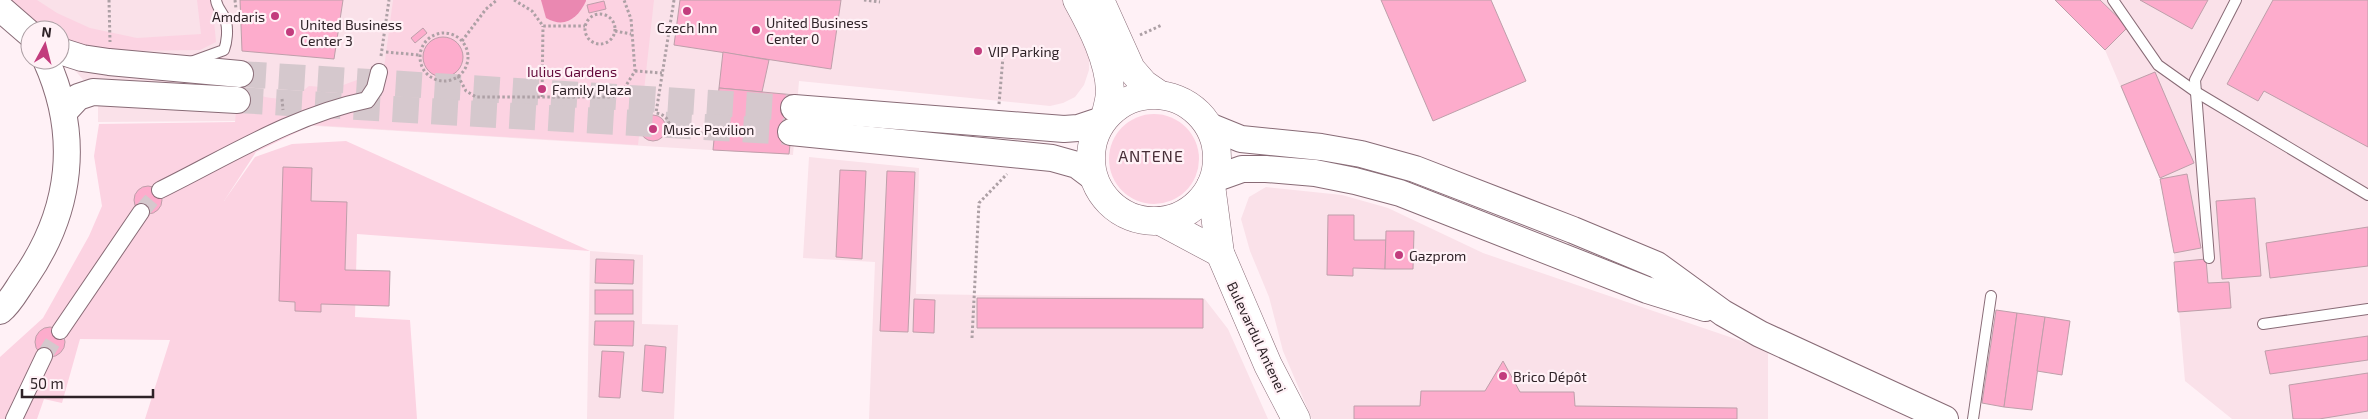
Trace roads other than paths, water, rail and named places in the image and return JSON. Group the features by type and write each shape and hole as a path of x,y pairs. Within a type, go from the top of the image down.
{"main road":[{"path":"1077,0 1101,51 1109,75 1110,93 1104,119 1091,148 1090,162 1093,177 1103,196 1119,211 1139,219 1160,220 1176,217 1190,209 1202,198 1212,182 1217,163 1216,146 1209,126 1200,114 1188,104 1175,98 1145,95 1130,99 1116,107 1104,119"},
{"path":"1100,0 1131,68 1144,84 1160,95"},
{"name":"Bulevardul Antenei","path":"1212,182 1220,253 1268,364 1296,419"},
{"path":"1160,220 1220,253"}],"street":[{"path":"0,8 20,25"},
{"path":"70,54 91,59 240,74"},
{"path":"0,311 10,301 39,258 53,230 62,200 67,148 64,112 58,89 50,70"},
{"path":"160,190 284,128 332,109 367,100 375,88 379,72"},
{"path":"64,112 78,97 93,92 237,100"},
{"path":"1093,177 1077,165 1052,158 792,120 1064,129 1078,128 1104,119"},
{"path":"1209,126 1241,140 1321,147 1361,154 1415,169 1657,264 1723,313 1760,334 1945,419"},
{"path":"1212,182 1242,169 1266,169 1315,174 1355,181 1400,193 1647,290 1723,313"},
{"path":"60,331 141,212"},
{"path":"14,419 44,356"}],"lane":[{"path":"174,68 224,50 227,42 226,20 217,8 216,0"},
{"path":"2113,0 2158,65 2196,92 2368,195"},
{"path":"2210,258 2195,80 2236,0"},
{"path":"1973,419 1991,296"},
{"path":"2263,324 2368,310"}],"tunnel":[{"path":"240,74 794,108"},
{"path":"237,100 791,132"},
{"path":"141,212 160,190"},
{"path":"44,356 60,331"}],"place":[{"name":"Czech Inn","path":"687,11"},
{"name":"Amdaris","path":"275,16"},
{"name":"United Business Center 0","path":"756,30"},
{"name":"United Business Center 3","path":"290,32"},
{"name":"VIP Parking","path":"978,51"},
{"name":"Family Plaza","path":"542,89"},
{"name":"Music Pavilion","path":"653,129"},
{"name":"Gazprom","path":"1399,255"},
{"name":"Brico Dépôt","path":"1503,376"}],"district":[{"name":"ANTENE","path":"1151,155"}],"park label":[{"name":"Iulius Gardens","path":"572,71"}]}
